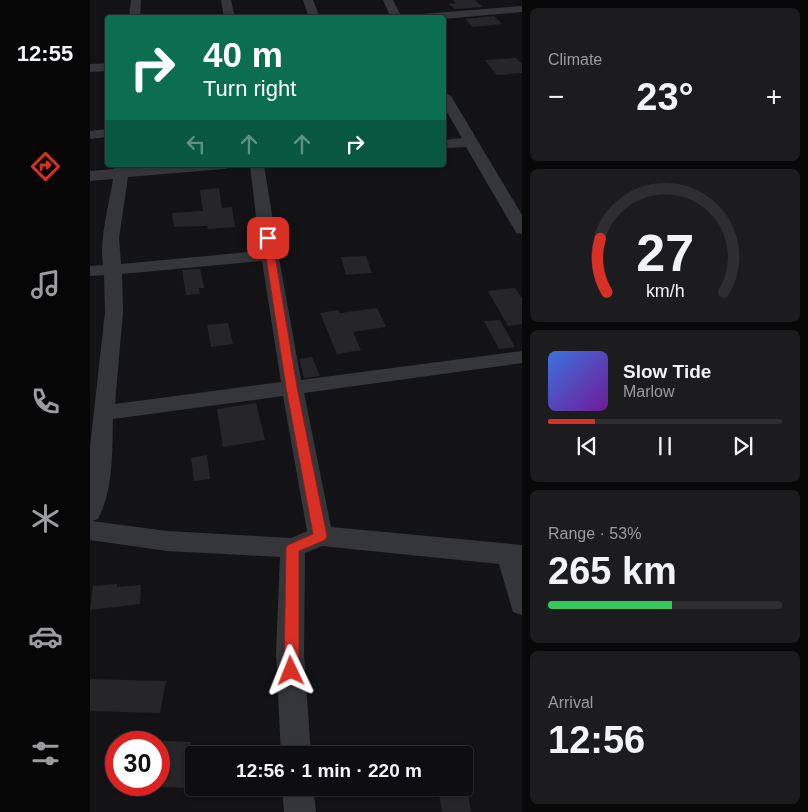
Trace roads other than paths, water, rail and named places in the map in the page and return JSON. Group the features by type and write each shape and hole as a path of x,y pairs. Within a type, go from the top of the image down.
{"street":[{"path":"134,15 136,0"},
{"path":"226,0 229,15"},
{"path":"308,0 314,15"},
{"path":"388,0 396,15"},
{"path":"446,15 522,9"},
{"path":"90,68 105,67"},
{"path":"446,99 520,224"},
{"path":"90,135 105,133"},
{"path":"446,144 471,142"},
{"path":"90,176 121,170 183,167"},
{"path":"257,167 292,387 320,536"},
{"path":"90,512 99,478 103,413 114,312 113,270 110,254 111,238 116,220 121,170"},
{"path":"90,271 271,255"},
{"path":"103,413 522,356"},
{"path":"90,530 167,541 293,548 320,536 515,555 522,604"},
{"path":"293,548 290,654 295,746"},
{"path":"299,796 300,812"}]}
